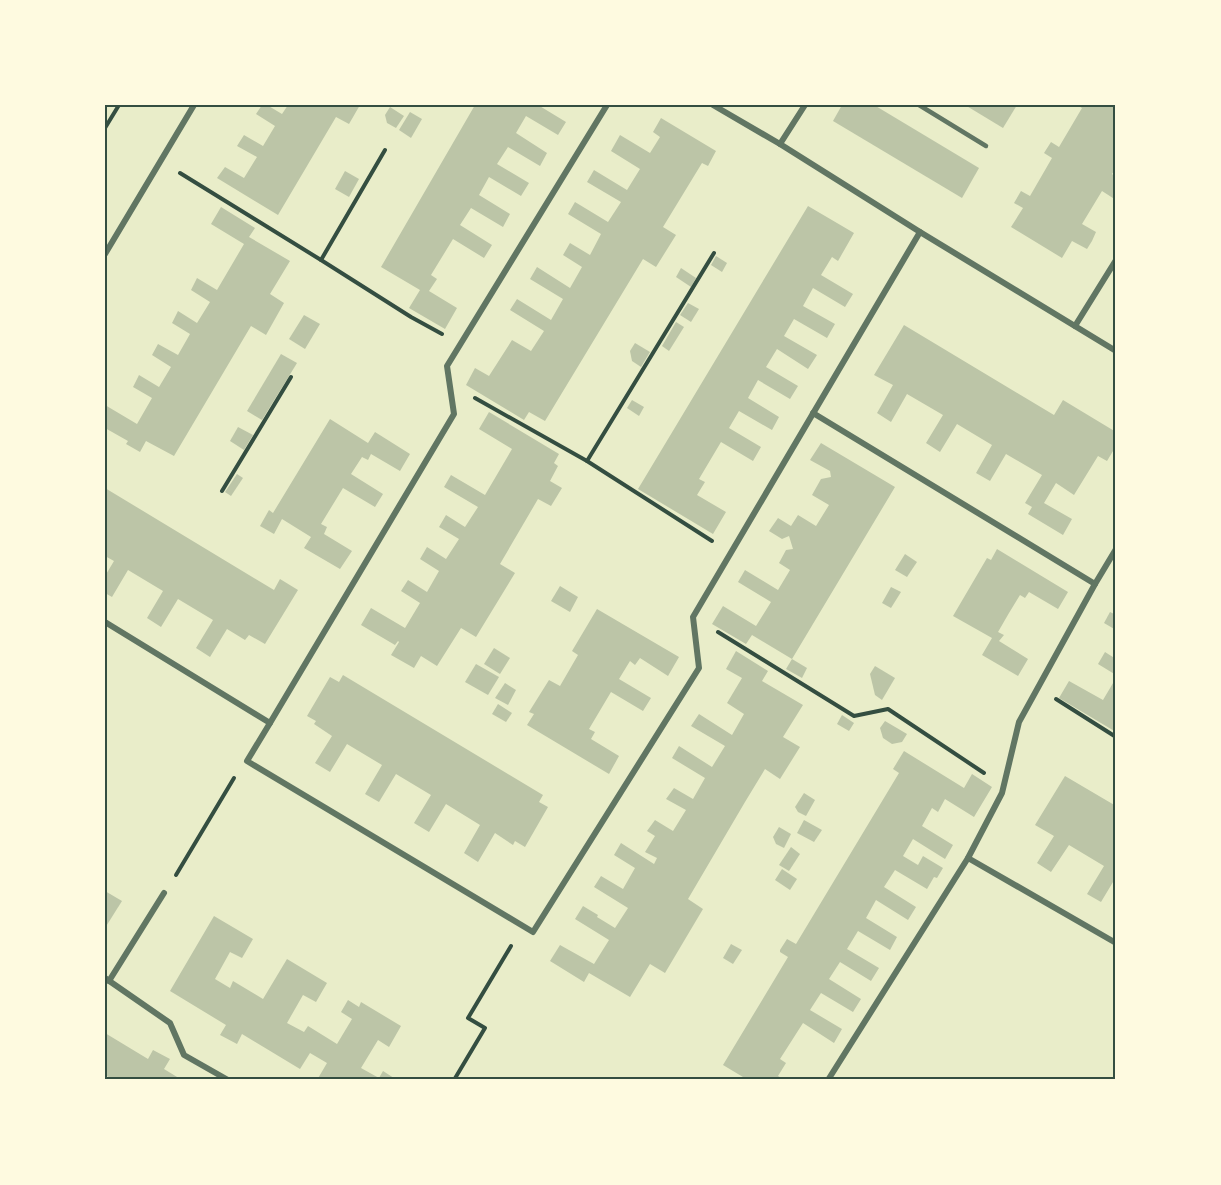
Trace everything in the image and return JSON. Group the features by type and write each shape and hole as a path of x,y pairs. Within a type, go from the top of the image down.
{"street":[{"path":"105,254 194,105"},
{"path":"607,105 447,366 454,414 247,761 533,932 699,668 693,617 920,232"},
{"path":"713,105 1116,351"},
{"path":"780,144 805,105"},
{"path":"1075,326 1116,260"},
{"path":"813,412 1095,584"},
{"path":"828,1080 968,858 1002,793 1019,722 1116,549"},
{"path":"105,622 270,723"},
{"path":"968,858 1116,943"},
{"path":"165,893 107,980 170,1023 184,1055 228,1080"}],"lane":[{"path":"919,105 986,146"}],"path":[{"path":"105,128 119,105"},
{"path":"321,260 385,150"},
{"path":"160,161 460,345"},
{"path":"587,461 714,253"},
{"path":"222,491 291,377"},
{"path":"450,384 587,461 731,552"},
{"path":"693,617 854,716 888,709 1004,787"},
{"path":"1038,688 1116,737"},
{"path":"165,893 247,761"},
{"path":"454,1080 485,1028 468,1018 524,926"}],"building":[{"path":"262,105 267,105 282,114 288,105 360,105 349,124 336,117 278,215 217,178 225,167 244,178 257,157 237,146 244,135 263,146 275,126 256,114"},
{"path":"475,105 538,105 566,122 558,135 526,116 516,133 547,153 540,166 508,147 497,164 529,183 521,196 489,177 479,195 510,214 503,227 471,208 460,225 492,245 484,258 453,239 431,275 437,279 429,291 457,308 445,329 409,308 420,290 381,267"},
{"path":"842,105 874,105 979,168 962,198 833,121"},
{"path":"965,105 1017,105 1003,128"},
{"path":"1077,105 1116,105 1116,168 1112,174 1116,177 1116,200 1102,191 1082,224 1096,232 1092,241 1087,249 1072,241 1062,258 1011,227 1023,208 1014,203 1021,191 1030,196 1052,158 1044,153 1051,142 1059,147 1082,108"},
{"path":"390,107 404,116 396,128 387,123 385,115"},
{"path":"410,112 422,119 411,138 399,130"},
{"path":"661,118 716,151 708,166 702,163 663,227 676,235 656,267 643,259 545,421 529,412 524,420 466,385 475,368 489,376 512,340 531,351 544,331 510,310 517,299 551,320 563,299 530,279 537,267 570,288 582,267 563,255 570,243 590,255 601,234 568,214 575,202 608,222 621,202 587,182 594,170 627,190 640,169 611,151 620,135 650,153 660,137 653,132"},
{"path":"345,171 359,179 349,197 335,189"},
{"path":"808,206 854,233 838,261 832,257 821,275 853,294 845,307 813,288 803,306 835,324 827,338 794,319 784,336 817,355 808,369 777,349 766,367 798,386 790,399 758,380 748,398 779,417 772,430 739,411 729,428 761,447 753,461 721,442 699,479 705,482 697,495 726,512 713,534 638,489"},
{"path":"221,207 255,228 249,237 290,261 270,294 284,303 266,335 251,326 174,456 146,441 140,452 126,444 128,441 105,428 105,405 137,424 152,398 133,387 139,375 159,387 171,367 152,355 158,344 178,355 190,334 172,323 178,311 197,323 210,302 191,290 197,278 217,290 244,244 211,224"},
{"path":"716,256 727,263 722,272 711,265"},
{"path":"681,268 696,278 691,287 676,277"},
{"path":"688,303 699,309 691,322 680,315"},
{"path":"304,315 320,324 305,349 289,339"},
{"path":"676,322 684,327 669,351 662,346"},
{"path":"904,325 1054,415 1063,400 1116,432 1116,446 1107,461 1098,456 1074,495 1056,483 1044,503 1072,519 1063,535 1028,514 1032,507 1025,503 1042,475 1006,454 990,481 976,473 992,445 957,424 940,452 926,443 943,415 907,394 891,422 877,413 893,385 874,375"},
{"path":"635,343 650,352 641,367 632,361 630,351"},
{"path":"281,354 297,363 262,420 247,411"},
{"path":"632,400 644,407 639,416 627,408"},
{"path":"489,412 559,454 554,463 558,466 550,481 562,488 551,506 538,499 500,564 515,573 476,637 461,628 437,666 421,656 414,668 391,655 398,641 395,645 361,625 371,608 405,628 420,603 401,591 408,580 427,592 439,571 420,559 427,547 446,559 459,539 439,527 446,515 465,527 478,507 444,487 451,475 485,495 512,449 479,429"},
{"path":"330,419 368,443 375,432 410,454 400,471 371,454 368,460 362,457 351,474 383,494 375,507 343,488 321,524 327,527 324,534 352,551 340,569 304,548 311,537 282,519 274,534 260,526 269,510 273,513"},
{"path":"238,427 253,435 244,450 230,441"},
{"path":"821,443 895,487 792,659 752,635 746,644 712,624 723,606 756,626 771,602 738,582 745,570 778,590 790,570 779,563 786,550 793,549 789,536 782,539 769,531 778,518 791,526 798,515 816,526 829,505 812,495 821,479 831,477 830,471 810,460"},
{"path":"237,474 243,478 231,496 225,492"},
{"path":"105,488 274,590 280,579 298,590 265,644 249,635 245,640 227,629 210,657 196,648 213,620 178,599 161,627 147,618 163,591 128,570 112,597 105,593 105,576 114,561 105,556"},
{"path":"997,549 1068,592 1058,609 1029,592 1025,598 1020,595 1009,613 998,632 1004,635 999,641 1028,659 1018,676 982,655 992,638 953,616 987,558 991,560"},
{"path":"905,554 917,562 907,577 895,570"},
{"path":"560,586 578,597 570,612 551,601"},
{"path":"891,587 901,592 891,608 882,603"},
{"path":"597,609 679,657 668,676 640,658 635,665 630,661 619,679 651,698 643,711 611,692 589,729 595,732 591,739 619,756 609,774 527,725 534,714 529,712 549,680 560,686 578,655 572,651"},
{"path":"1110,612 1116,615 1116,630 1104,623"},
{"path":"494,648 510,658 500,674 484,664"},
{"path":"736,651 768,671 762,681 803,705 783,737 800,747 780,779 765,769 745,802 688,899 703,909 665,973 650,964 630,997 589,973 584,982 550,961 560,945 594,964 609,940 575,919 583,906 615,928 628,908 594,887 601,876 623,889 635,868 614,855 621,843 654,864 657,858 645,852 655,836 647,831 655,820 673,831 686,810 666,799 674,788 693,799 705,778 672,758 679,746 712,767 725,746 691,726 699,714 732,735 744,714 727,703 742,678 726,669"},
{"path":"1105,652 1116,659 1116,675 1098,664"},
{"path":"792,659 807,668 802,678 786,669"},
{"path":"476,664 499,677 488,695 465,682"},
{"path":"875,666 895,678 882,700 875,695 870,674"},
{"path":"343,675 543,795 539,802 548,807 525,847 515,841 513,845 495,833 478,862 464,853 480,825 446,804 429,832 414,823 431,795 396,774 379,802 365,794 382,765 347,744 330,772 315,763 332,736 314,724 316,721 307,716 330,677 339,682"},
{"path":"1116,678 1116,732 1059,698 1069,681 1103,700"},
{"path":"505,683 516,690 508,705 495,698"},
{"path":"498,704 512,713 506,722 492,714"},
{"path":"842,715 854,723 849,731 837,724"},
{"path":"885,721 907,734 902,742 892,744 883,738 880,728"},
{"path":"904,751 964,788 972,774 992,787 974,817 945,799 938,812 932,808 922,826 953,845 945,859 913,839 903,856 918,865 923,856 943,868 937,878 934,877 927,889 895,870 884,887 916,907 908,920 876,900 866,918 897,937 890,950 858,931 847,949 879,968 871,981 840,962 829,979 861,999 853,1012 821,993 810,1010 842,1029 834,1043 803,1023 780,1059 786,1063 778,1076 785,1080 748,1080 723,1065 788,957 780,950 787,939 796,944 899,773 893,769"},
{"path":"1065,776 1116,806 1116,877 1101,902 1087,894 1104,866 1069,845 1051,872 1037,863 1054,836 1035,825"},
{"path":"804,793 815,800 806,816 798,812 795,807"},
{"path":"804,820 822,830 814,842 797,833"},
{"path":"779,827 791,834 784,848 776,844 773,837"},
{"path":"791,847 800,854 789,871 779,865"},
{"path":"782,869 797,879 790,890 775,880"},
{"path":"105,891 122,901 105,928"},
{"path":"214,916 253,939 242,958 230,952 215,979 230,988 233,981 263,999 287,959 327,983 316,1002 303,995 287,1023 304,1032 308,1026 337,1044 352,1019 341,1012 348,1000 359,1007 361,1002 401,1026 389,1047 378,1040 361,1068 379,1078 383,1071 397,1080 317,1080 327,1063 310,1053 300,1069 242,1034 237,1044 220,1035 226,1025 170,991"},
{"path":"731,944 742,950 733,964 723,958"},
{"path":"105,1033 148,1059 153,1050 170,1059 164,1069 182,1080 114,1080 105,1075"}]}
